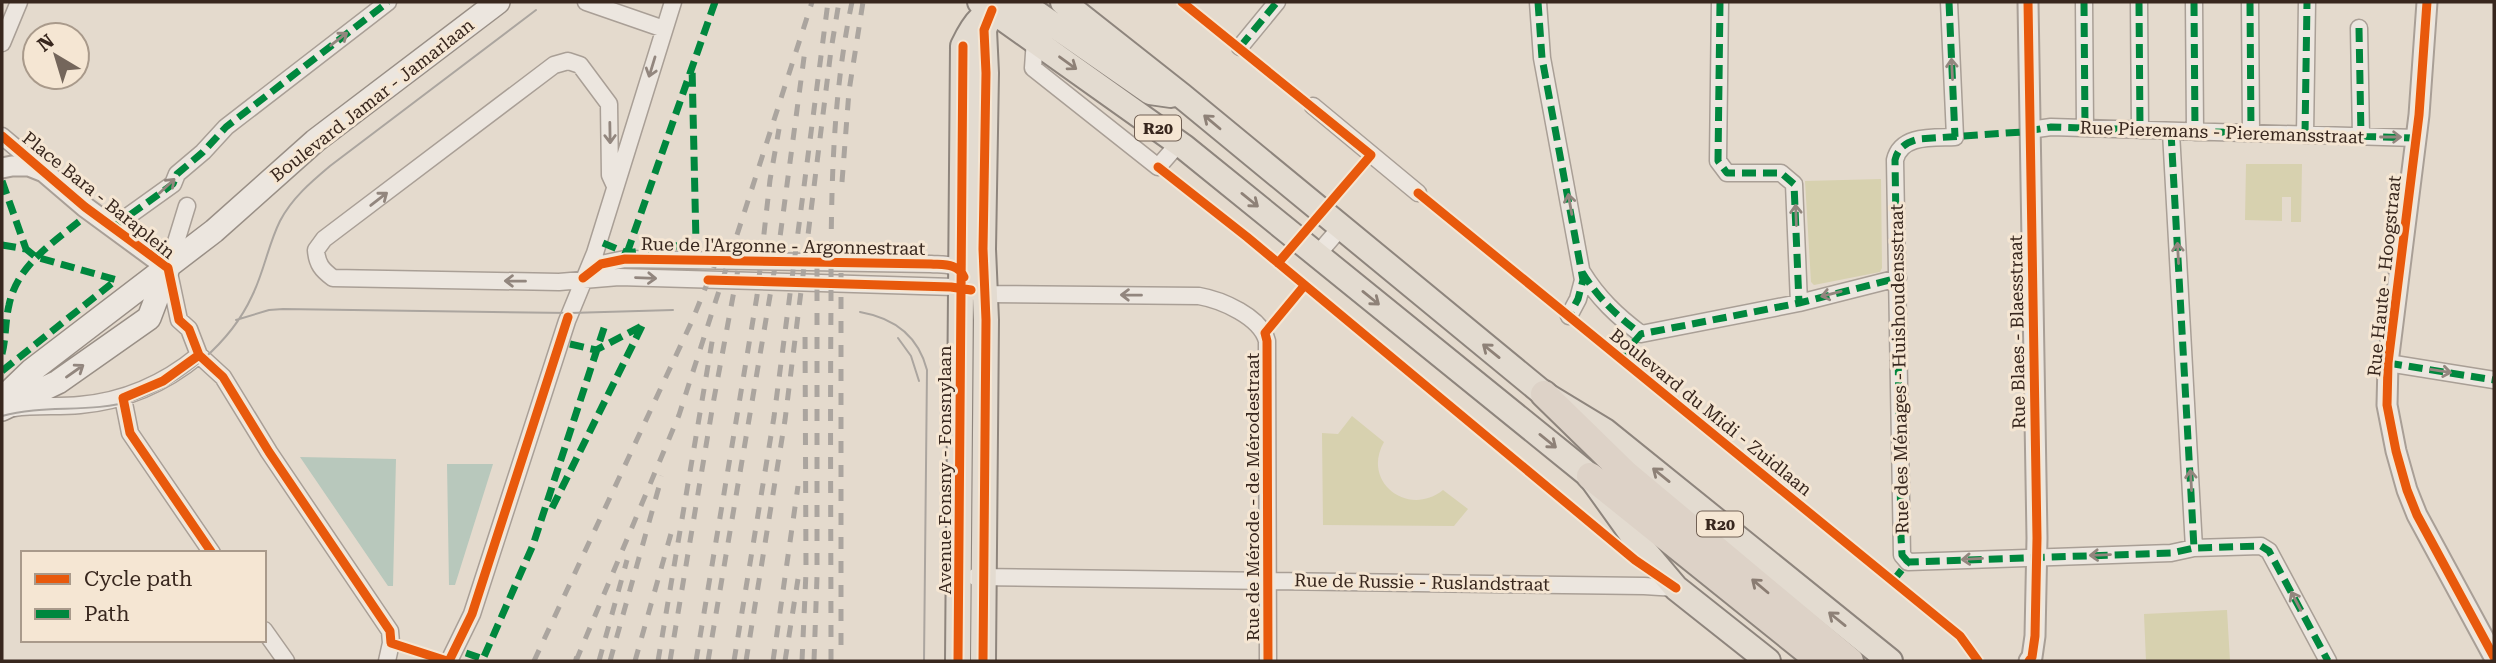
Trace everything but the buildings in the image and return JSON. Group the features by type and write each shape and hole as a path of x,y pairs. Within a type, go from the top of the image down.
{"highway":[{"name":"R20","path":"1544,394 1626,474 1850,661"},
{"name":"R20","path":"1590,475 1820,661"}],"main road":[{"name":"Boulevard Jamar - Jamarlaan","path":"169,268 315,141 498,2"},
{"name":"R20","path":"988,4 1010,2 1035,12 1150,92 1182,96"},
{"name":"R20","path":"1063,2 1182,96 1544,394 1605,431 1891,661"},
{"name":"R20","path":"988,4 1179,144 1590,475"},
{"path":"968,284 963,46 974,23 988,4"},
{"path":"968,284 983,249 986,73 984,30 988,4"},
{"name":"Place Bara - Baraplein","path":"2,399 31,371 169,268"},
{"name":"Place Bara - Baraplein","path":"2,411 58,382 149,318 169,268"},
{"name":"Avenue Fonsny - Fonsnylaan","path":"968,284 970,577 983,661"},
{"path":"1590,475 1638,544 1676,588 1768,661"},
{"name":"Avenue Fonsny - Fonsnylaan","path":"958,661 970,577"}],"street":[{"path":"2,43 19,2"},
{"path":"113,227 173,184 177,174 226,127 388,2"},
{"path":"586,2 664,29"},
{"path":"450,661 472,614 567,321 594,253 673,2"},
{"path":"1240,47 1277,2"},
{"path":"1538,2 1542,58 1582,272 1581,289 1569,316"},
{"path":"1720,2 1718,161 1727,173 1781,173 1794,184 1799,303"},
{"name":"Rue des Ménages - Huishoudensstraat","path":"1949,2 1955,136 1919,139 1905,144 1897,154 1902,555 1908,562 2037,557"},
{"name":"Rue Blaes - Blaesstraat","path":"2028,2 2037,557 2035,636 2029,661"},
{"path":"2084,2 2085,128"},
{"path":"2139,2 2140,130"},
{"path":"2194,2 2195,132"},
{"path":"2250,2 2251,133"},
{"path":"2305,135 2307,2"},
{"name":"Rue Haute - Hoogstraat","path":"2427,2 2416,138 2388,363 2389,423 2407,490 2417,515 2494,656"},
{"path":"2359,28 2361,136"},
{"name":"Rue de l'Argonne - Argonnestraat","path":"615,186 610,175 609,104 580,65 568,61 554,65 324,239 316,250 317,261 333,278 559,282 619,276 891,285 968,284 1199,296 1235,308 1265,333"},
{"path":"1312,106 1418,193"},
{"name":"Rue Pieremans - Pieremansstraat","path":"2029,130 2051,127 2416,138"},
{"path":"2171,132 2194,548"},
{"name":"Place Bara - Baraplein","path":"2,136 113,227 169,268 179,320 189,329 199,355 163,381 124,398 80,405 34,406 2,411"},
{"name":"Place Bara - Baraplein","path":"2,168 29,166 44,172"},
{"path":"169,268 187,206"},
{"path":"1317,255 1341,227"},
{"name":"Rue de l'Argonne - Argonnestraat","path":"583,278 601,264 625,259 943,265 954,266 968,284"},
{"path":"891,285 892,264"},
{"path":"1582,272 1603,302 1641,334 1799,303 1898,278"},
{"name":"Rue de Mérode - de Mérodestraat","path":"1265,333 1268,661"},
{"path":"199,355 223,377 390,631 391,643 387,661"},
{"path":"2388,363 2494,380"},
{"path":"124,398 130,433 211,551"},
{"path":"2037,557 2261,547 2269,551 2329,661"},
{"name":"Rue de Russie - Ruslandstraat","path":"970,577 1676,588"},
{"path":"266,633 286,661"}],"shaded area":[{"path":"2246,164 2302,164 2301,222 2291,222 2291,197 2282,197 2282,221 2245,220"},
{"path":"1881,179 1880,272 1814,285 1811,282 1805,181"},
{"path":"1352,416 1384,442 1378,457 1379,470 1383,482 1392,492 1403,498 1416,500 1429,498 1443,490 1468,509 1454,526 1323,525 1322,433 1338,434"},
{"path":"300,457 396,459 393,586 388,586"},
{"path":"447,464 493,464 455,585 449,585"},
{"path":"2227,610 2230,661 2146,661 2144,614"}],"tram line":[{"path":"2,416 35,410 118,404 152,393 187,372 218,345 243,313 256,287 280,221 302,191 330,166 536,10"},
{"path":"236,320 269,310 283,309 570,313 673,310"},
{"path":"860,312 884,319 903,330 918,347 927,370 924,661"},
{"path":"898,338 911,356 919,381"},
{"path":"574,661 575,657"}],"railway":[{"path":"576,661 679,415 812,2"},
{"path":"734,661 774,417 828,2"},
{"path":"746,661 785,420 839,2"},
{"path":"831,661 832,190 840,77 852,2"},
{"path":"842,182 849,91 863,2"},
{"path":"708,661 780,237 805,50"},
{"path":"696,661 757,296 770,180 779,129"},
{"path":"814,661 817,577 817,234"},
{"path":"670,661 744,237"},
{"path":"534,661 692,321 722,247"},
{"path":"841,273 841,647"},
{"path":"802,661 806,572 805,328"},
{"path":"658,661 713,336"},
{"path":"610,661 662,476"},
{"path":"773,661 798,486"},
{"path":"635,661 672,530"},
{"path":"599,661 627,560"},
{"path":"785,661 798,579"}],"marked path":[{"path":"113,227 173,184 177,174 203,152 226,127 388,2"},
{"path":"627,253 715,2"},
{"path":"1240,47 1277,2"},
{"path":"1538,2 1542,58 1583,280 1578,299 1569,316"},
{"path":"1720,2 1718,161 1727,173 1781,173 1794,184 1799,303"},
{"path":"1949,2 1955,137"},
{"path":"2084,2 2085,128"},
{"path":"2139,2 2140,130"},
{"path":"2194,2 2195,132"},
{"path":"2250,2 2251,133"},
{"path":"2305,135 2307,2"},
{"path":"2359,28 2361,136"},
{"path":"603,243 627,253 696,243 692,66"},
{"path":"1908,562 1902,555 1901,537 1895,160 1904,146 1919,139 2022,132 2051,127 2416,138"},
{"path":"2171,132 2194,548"},
{"path":"2,181 26,249"},
{"path":"2,354 9,305 19,279 37,257 81,220"},
{"path":"2,245 26,249 36,257 120,281"},
{"path":"1582,272 1608,306 1641,334"},
{"path":"1620,358 1641,334 1799,303 1898,278"},
{"path":"2,371 116,280"},
{"path":"466,653 483,659 533,545 605,325"},
{"path":"570,344 596,350 642,326"},
{"path":"552,508 642,326"},
{"path":"2388,363 2494,380"},
{"path":"1893,581 1908,562 2171,553 2194,548 2261,546 2269,551 2328,661"}],"cycle path":[{"path":"1182,2 1371,155 1278,263"},
{"path":"2028,2 2037,538 2035,636 2029,661"},
{"path":"2427,2 2419,115 2388,363 2387,405 2396,451 2417,515 2494,657"},
{"path":"983,661 986,320 983,249 986,73 984,30 992,10"},
{"path":"958,661 963,46"},
{"path":"2,136 85,207 168,268 179,320 189,329 199,355"},
{"path":"1158,167 1247,237 1635,560 1676,588"},
{"name":"Boulevard du Midi - Zuidlaan","path":"1418,193 1960,636 1978,661"},
{"path":"583,278 601,264 625,259 941,264 958,269 964,277"},
{"path":"708,280 951,287 971,290"},
{"path":"1268,661 1265,333 1304,286"},
{"path":"449,661 472,614 568,317"},
{"path":"199,355 223,377 269,452 390,631 391,643 447,661"},
{"path":"199,355 163,381 123,398 130,433 211,551"}]}
